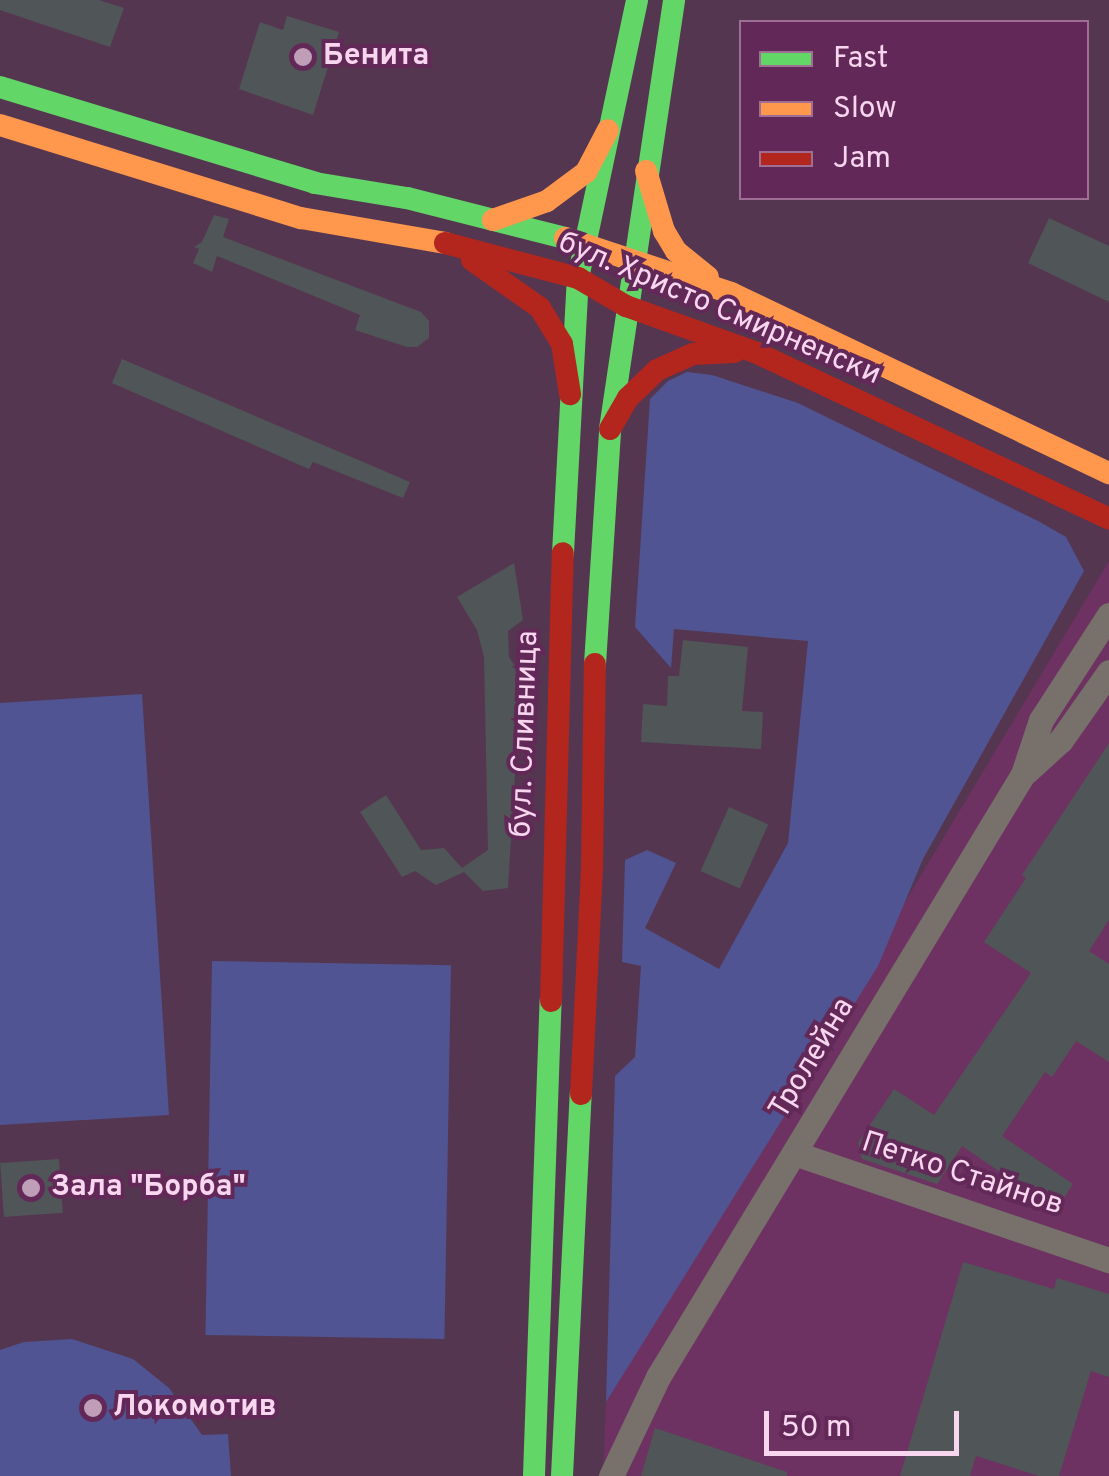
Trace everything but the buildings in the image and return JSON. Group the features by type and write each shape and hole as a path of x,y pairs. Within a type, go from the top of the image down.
{"main road":[{"name":"бул. Сливница","path":"534,1476 547,1192 556,672 578,278 637,0"},
{"path":"562,1476 592,868 595,626 610,428 674,0"},
{"name":"бул. Христо Смирненски","path":"0,87 316,184 406,198 586,242 730,293 1109,473"},
{"name":"бул. Христо Смирненски","path":"0,125 301,218 439,242 578,278 626,306 757,353 1109,519"},
{"path":"493,220 547,201 586,172 608,130"},
{"path":"646,171 655,212 676,251 730,293"},
{"path":"439,242 501,277 540,308 562,344 570,394"},
{"path":"610,428 643,380 672,361 711,350 757,353"}],"street":[{"name":"Тролейна","path":"611,1476 658,1377 1023,774 1041,720 1109,615"},
{"name":"Тролейна","path":"1023,774 1061,740 1109,672"},
{"name":"Петко Стайнов","path":"794,1153 1109,1260"}],"shaded area":[{"path":"687,372 712,375 798,403 1038,521 1066,537 1084,571 923,859 878,966 606,1402 615,1076 635,1057 641,966 622,962 625,860 647,850 676,863 645,928 719,969 788,843 808,641 674,629 671,668 635,627 650,399 668,381"},
{"path":"1109,561 1109,1476 603,1476 606,1402"},
{"path":"142,694 169,1115 0,1125 0,703"},
{"path":"212,961 451,965 444,1339 205,1335"},
{"name":"Локомотив","path":"72,1339 133,1359 169,1388 202,1435 228,1434 231,1476 0,1476 0,1350 24,1342"}],"traffic: fast":[{"path":"563,553 578,278 637,0"},
{"path":"595,664 610,429 674,0"},
{"path":"0,87 315,183 407,198 565,238"},
{"path":"534,1476 551,1001"},
{"path":"562,1476 581,1094"}],"traffic: slow":[{"path":"0,125 301,218 445,243"},
{"path":"493,220 547,201 586,172 608,130"},
{"path":"646,171 664,231 676,251 708,277"},
{"path":"565,238 731,293 1109,473"}],"traffic: jam":[{"path":"445,243 578,278 626,306 757,353 1109,519"},
{"path":"472,260 540,308 562,344 570,394"},
{"path":"610,429 628,398 657,370 693,354 734,352"},
{"path":"551,1001 563,553"},
{"path":"581,1094 592,868 595,664"}],"place":[{"name":"Бенита","path":"303,57"},
{"name":"Зала \"Борба\"","path":"31,1188"},
{"name":"Локомотив","path":"93,1408"}]}
